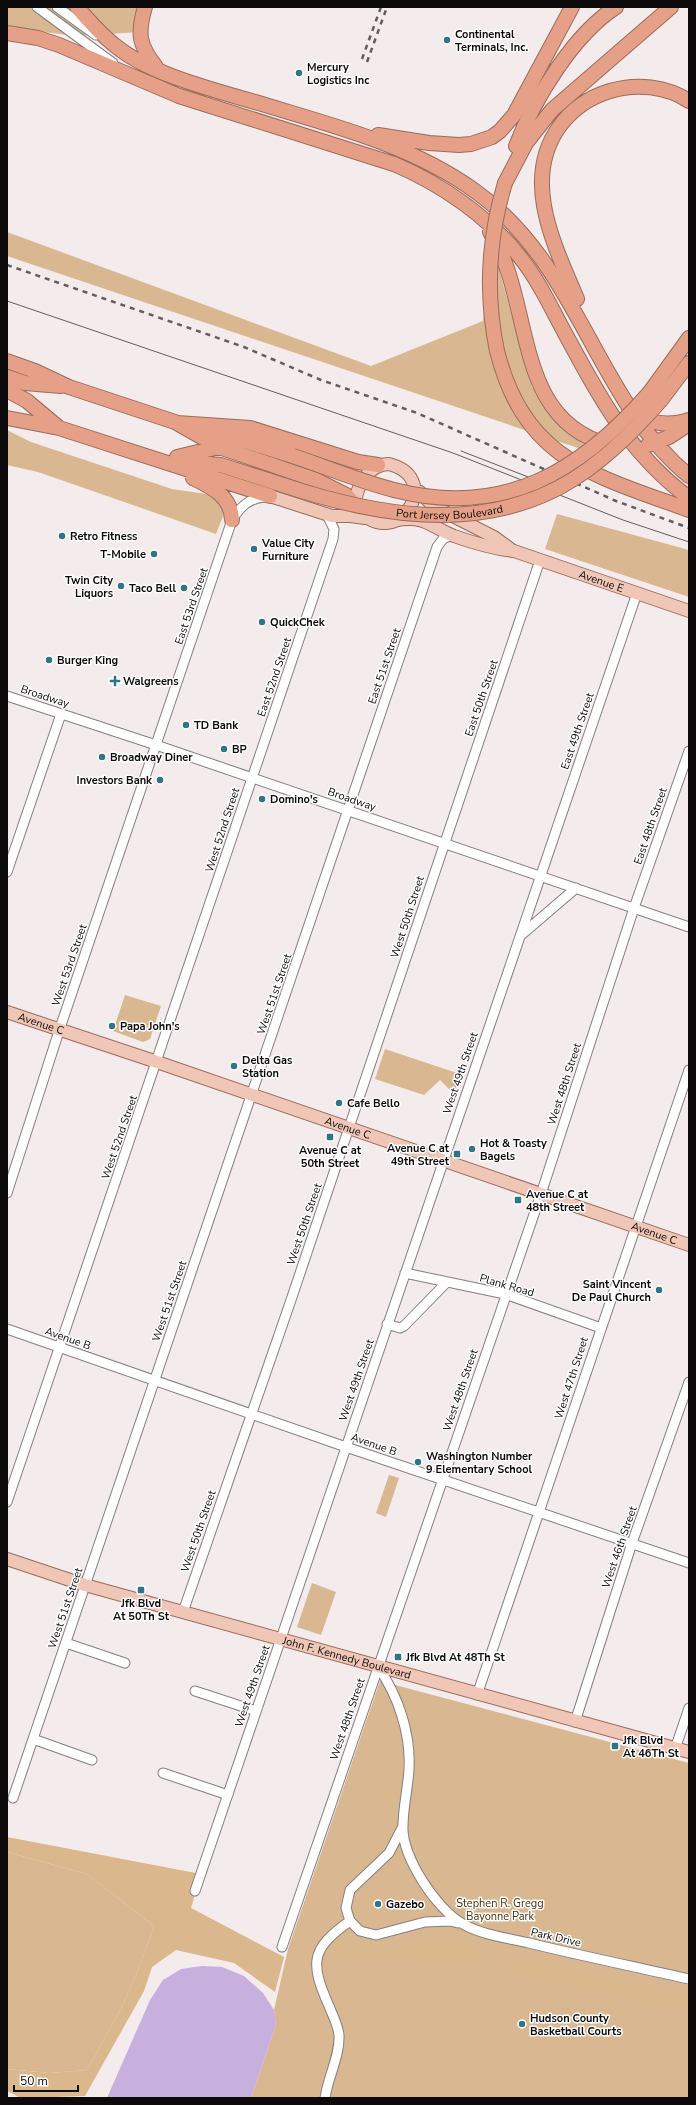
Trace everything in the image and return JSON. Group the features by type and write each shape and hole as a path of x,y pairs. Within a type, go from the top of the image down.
{"highway":[{"path":"77,7 118,48 158,69 201,85 346,130 400,150 446,172 475,190 504,214 533,246 554,275 627,405 655,443 689,476"},
{"path":"145,7 140,26 141,41 145,53 158,69"},
{"path":"346,130 447,145 471,144 492,137 500,131 514,115 572,7"},
{"path":"616,7 602,18 583,37 551,81 520,137 496,216 489,266 489,300 497,350 506,383 530,426 552,448 578,466 599,476 689,510"},
{"path":"505,183 526,143 552,110 671,7"},
{"path":"7,33 38,38 59,45 162,90 195,102 394,164 431,182 477,214 511,246 530,271 617,425 635,448 662,476 689,498"},
{"path":"603,362 555,247 547,223 542,182 545,155 556,132 572,112 588,100 605,92 640,86 664,90 689,101"},
{"path":"477,214 496,242 506,264 531,360 545,398 561,418 580,433 591,438 613,446 635,448 655,443 679,432 689,424"},
{"name":"Port Jersey Boulevard","path":"163,461 221,464 344,504 397,513 452,514 502,507 546,493 574,479 611,451 655,396 689,338"},
{"path":"7,361 35,371 69,387 175,422 219,447 316,480 346,495 355,505"},
{"name":"Port Jersey Boulevard","path":"175,422 226,434 379,485 409,493 457,497 501,493 541,481 566,467 602,440 655,396 689,363"},
{"path":"655,396 689,370"},
{"path":"7,377 34,385 69,387"},
{"path":"7,390 27,401 59,428"},
{"path":"591,438 605,434 617,425 627,405"},
{"path":"627,405 639,415 657,423 675,423 689,420"},
{"path":"7,418 59,428 270,496"},
{"path":"175,422 250,428 358,462 378,465"},
{"path":"163,461 219,447"},
{"path":"163,461 221,494 229,504 232,520"},
{"path":"316,480 348,483 366,476"}],"main road":[{"path":"270,496 328,515 365,518 383,523 396,520 407,512 414,500 415,493 412,480 408,474 396,466 389,464 378,465 366,476 357,492 355,505 365,518"},
{"name":"Avenue E","path":"412,480 429,503 494,537 514,551"},
{"name":"Avenue E","path":"396,520 422,520 452,535 490,548 514,551 689,611"},
{"name":"Avenue C","path":"7,1012 59,1031 158,1062 689,1245"},
{"name":"John F. Kennedy Boulevard","path":"7,1559 85,1585 575,1722 689,1752"}],"street":[{"path":"37,7 127,74"},
{"path":"57,7 118,48"},
{"name":"East 53rd Street","path":"156,745 232,520 238,510 247,502 257,498 270,496"},
{"name":"East 52nd Street","path":"252,778 333,539 334,529 328,515"},
{"name":"East 51st Street","path":"348,811 437,547 443,539 452,535"},
{"name":"East 50th Street","path":"444,843 540,560"},
{"name":"East 49th Street","path":"540,876 637,593"},
{"name":"Broadway","path":"7,696 156,745 689,927"},
{"path":"7,872 61,714"},
{"name":"West 53rd Street","path":"7,1193 59,1031 156,745"},
{"name":"East 48th Street","path":"634,908 689,751"},
{"path":"679,779 689,770"},
{"name":"West 52nd Street","path":"7,1502 158,1062 252,778"},
{"name":"West 51st Street","path":"13,1798 348,811"},
{"name":"West 50th Street","path":"183,1612 349,1129 444,843"},
{"name":"West 49th Street","path":"195,1891 540,876"},
{"path":"519,937 576,888"},
{"name":"West 48th Street","path":"282,1947 540,1194 634,908"},
{"name":"West 47th Street","path":"477,1694 600,1328 689,1070"},
{"name":"Plank Road","path":"405,1273 505,1294 600,1328"},
{"path":"387,1324 400,1328 404,1326 447,1282"},
{"name":"Avenue B","path":"7,1329 442,1480 689,1563"},
{"name":"West 46th Street","path":"575,1722 632,1543 689,1382"},
{"path":"66,1642 125,1663"},
{"name":"Park Drive","path":"378,1667 386,1679 400,1711 408,1750 408,1787 402,1828 409,1854 420,1878 450,1915 463,1924 484,1932 689,1979"},
{"path":"195,1690 256,1711"},
{"path":"675,1749 689,1708"},
{"path":"33,1739 92,1760"},
{"path":"162,1773 228,1795"},
{"path":"402,1828 389,1853 350,1890 346,1908 350,1921 360,1931 376,1935 386,1934 425,1922 450,1921 463,1924"},
{"path":"325,2098 338,2047 338,2035 336,2024 319,1984 316,1963 324,1942 350,1921"}],"green space":[{"path":"7,7 147,7 141,32 75,36 7,27"},
{"path":"7,232 371,366 483,321 492,255 496,259 532,387 590,452 7,256"},
{"path":"7,430 31,442 172,489 216,497 222,506 223,516 216,534 38,472 7,465"},
{"path":"557,514 689,550 689,597 545,549"},
{"path":"125,995 161,1006 150,1039 143,1042 113,1031"},
{"path":"385,1049 460,1074 454,1094 440,1080 424,1095 375,1079"},
{"path":"389,1475 399,1478 386,1517 376,1513"},
{"path":"312,1583 336,1592 321,1635 297,1627"},
{"name":"Stephen R. Gregg Bayonne Park","path":"380,1681 689,1763 689,2098 251,2098 276,2025 274,2010 288,1949"},
{"path":"7,1852 87,1874 154,1926 123,2005 87,2070 50,2073 7,2069"}],"shaded area":[{"path":"7,1837 201,1874 191,1908 284,1957 275,1992 234,1963 176,1950 152,1967 144,1991 85,2096 21,2098 7,2091 7,2069 50,2073 87,2070 123,2005 154,1926 87,1874 7,1852"},
{"path":"447,1938 485,1945 487,1952 486,1958 483,1962 457,1964 426,1964 406,1960 364,1964 348,1959 336,1952 333,1947 334,1943 341,1941 373,1951 390,1950 426,1939"},
{"path":"505,1954 689,1996 689,2013 596,1991 546,1983 521,1977 498,1966 500,1956"},
{"path":"202,1966 222,1967 244,1976 263,1993 274,2010 276,2025 251,2098 107,2098 150,2000 163,1980 181,1969"}],"tram line":[{"path":"7,301 453,453 623,520 689,542"},
{"path":"461,451 549,485"}],"railway":[{"path":"362,59 381,7"},
{"path":"367,62 387,7"},
{"path":"7,265 244,347 321,380 417,413 616,501 689,528"}],"place":[{"name":"Continental Terminals, Inc.","path":"447,40"},
{"name":"Mercury Logistics Inc","path":"299,73"},
{"name":"Retro Fitness","path":"62,536"},
{"name":"Value City Furniture","path":"254,549"},
{"name":"T-Mobile","path":"154,554"},
{"name":"Twin City Liquors","path":"121,586"},
{"name":"Taco Bell","path":"184,588"},
{"name":"QuickChek","path":"262,622"},
{"name":"Burger King","path":"49,660"},
{"name":"Walgreens","path":"115,681"},
{"name":"TD Bank","path":"186,725"},
{"name":"BP","path":"224,749"},
{"name":"Broadway Diner","path":"102,757"},
{"name":"Investors Bank","path":"160,780"},
{"name":"Domino's","path":"262,799"},
{"name":"Papa John's","path":"112,1026"},
{"name":"Delta Gas Station","path":"234,1066"},
{"name":"Cafe Bello","path":"339,1103"},
{"name":"Avenue C at 50th Street","path":"330,1137"},
{"name":"Hot & Toasty Bagels","path":"472,1149"},
{"name":"Avenue C at 49th Street","path":"457,1154"},
{"name":"Avenue C at 48th Street","path":"518,1200"},
{"name":"Saint Vincent De Paul Church","path":"659,1290"},
{"name":"Washington Number 9 Elementary School","path":"418,1462"},
{"name":"Jfk Blvd At 50Th St","path":"141,1590"},
{"name":"Jfk Blvd At 48Th St","path":"398,1657"},
{"name":"Jfk Blvd At 46Th St","path":"615,1746"},
{"name":"Gazebo","path":"378,1904"},
{"name":"Hudson County Basketball Courts","path":"522,2024"}]}
